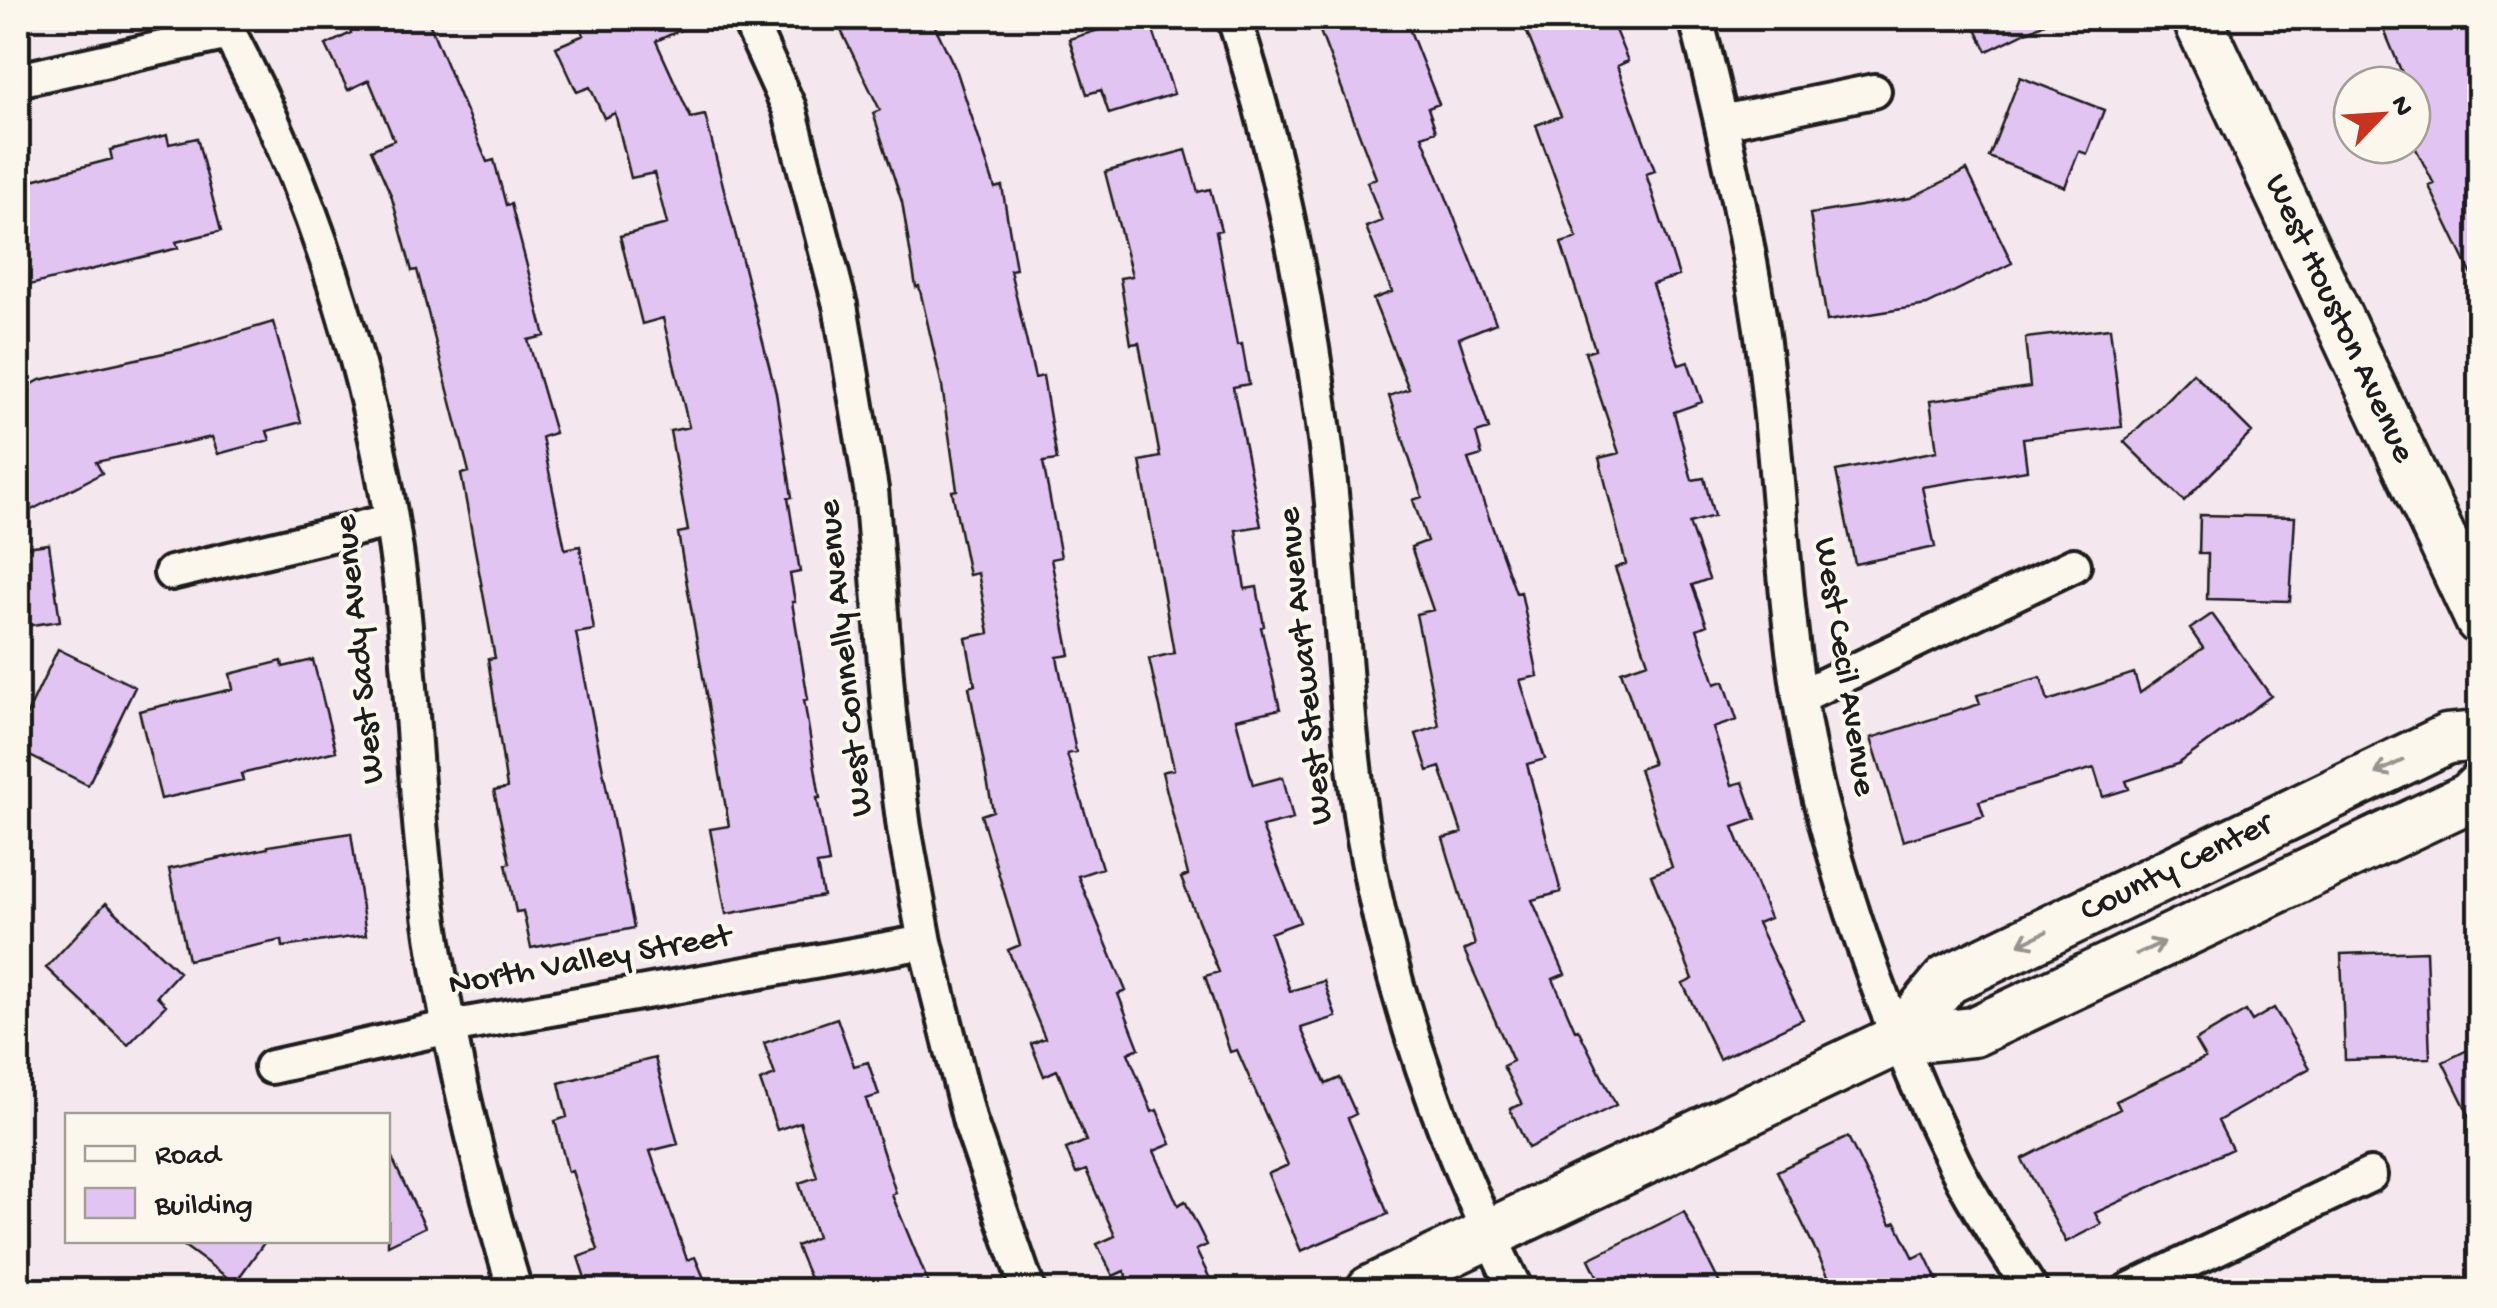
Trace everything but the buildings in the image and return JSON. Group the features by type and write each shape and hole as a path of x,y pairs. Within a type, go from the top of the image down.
{"street":[{"name":"West Connelly Avenue","path":"748,18 789,108 840,305 871,489 889,713 904,828 925,942 970,1122 1028,1290"},
{"name":"West Stewart Avenue","path":"1234,18 1282,195 1311,334 1327,457 1347,710 1364,840 1392,971 1432,1103 1516,1290"},
{"name":"West Cecil Avenue","path":"1696,18 1722,122 1761,328 1799,697 1819,798 1848,900 1897,1040 1955,1165 2031,1290"},
{"name":"West Houston Avenue","path":"2198,18 2480,620"},
{"path":"18,80 225,26"},
{"name":"West Sady Avenue","path":"225,26 282,144 328,263 356,361 390,521 402,604 418,821 432,926 492,1215 515,1290"},
{"path":"1722,122 1874,91"},
{"path":"172,572 390,521"},
{"path":"1799,697 2074,566"},
{"name":"County Center","path":"1897,1040 1947,980 2447,739 2480,736"},
{"name":"County Center","path":"1371,1290 1897,1040 1972,1032 2470,797 2480,787"},
{"name":"North Valley Street","path":"271,1067 450,1027 925,942"},
{"path":"2128,1290 2370,1175"}]}
